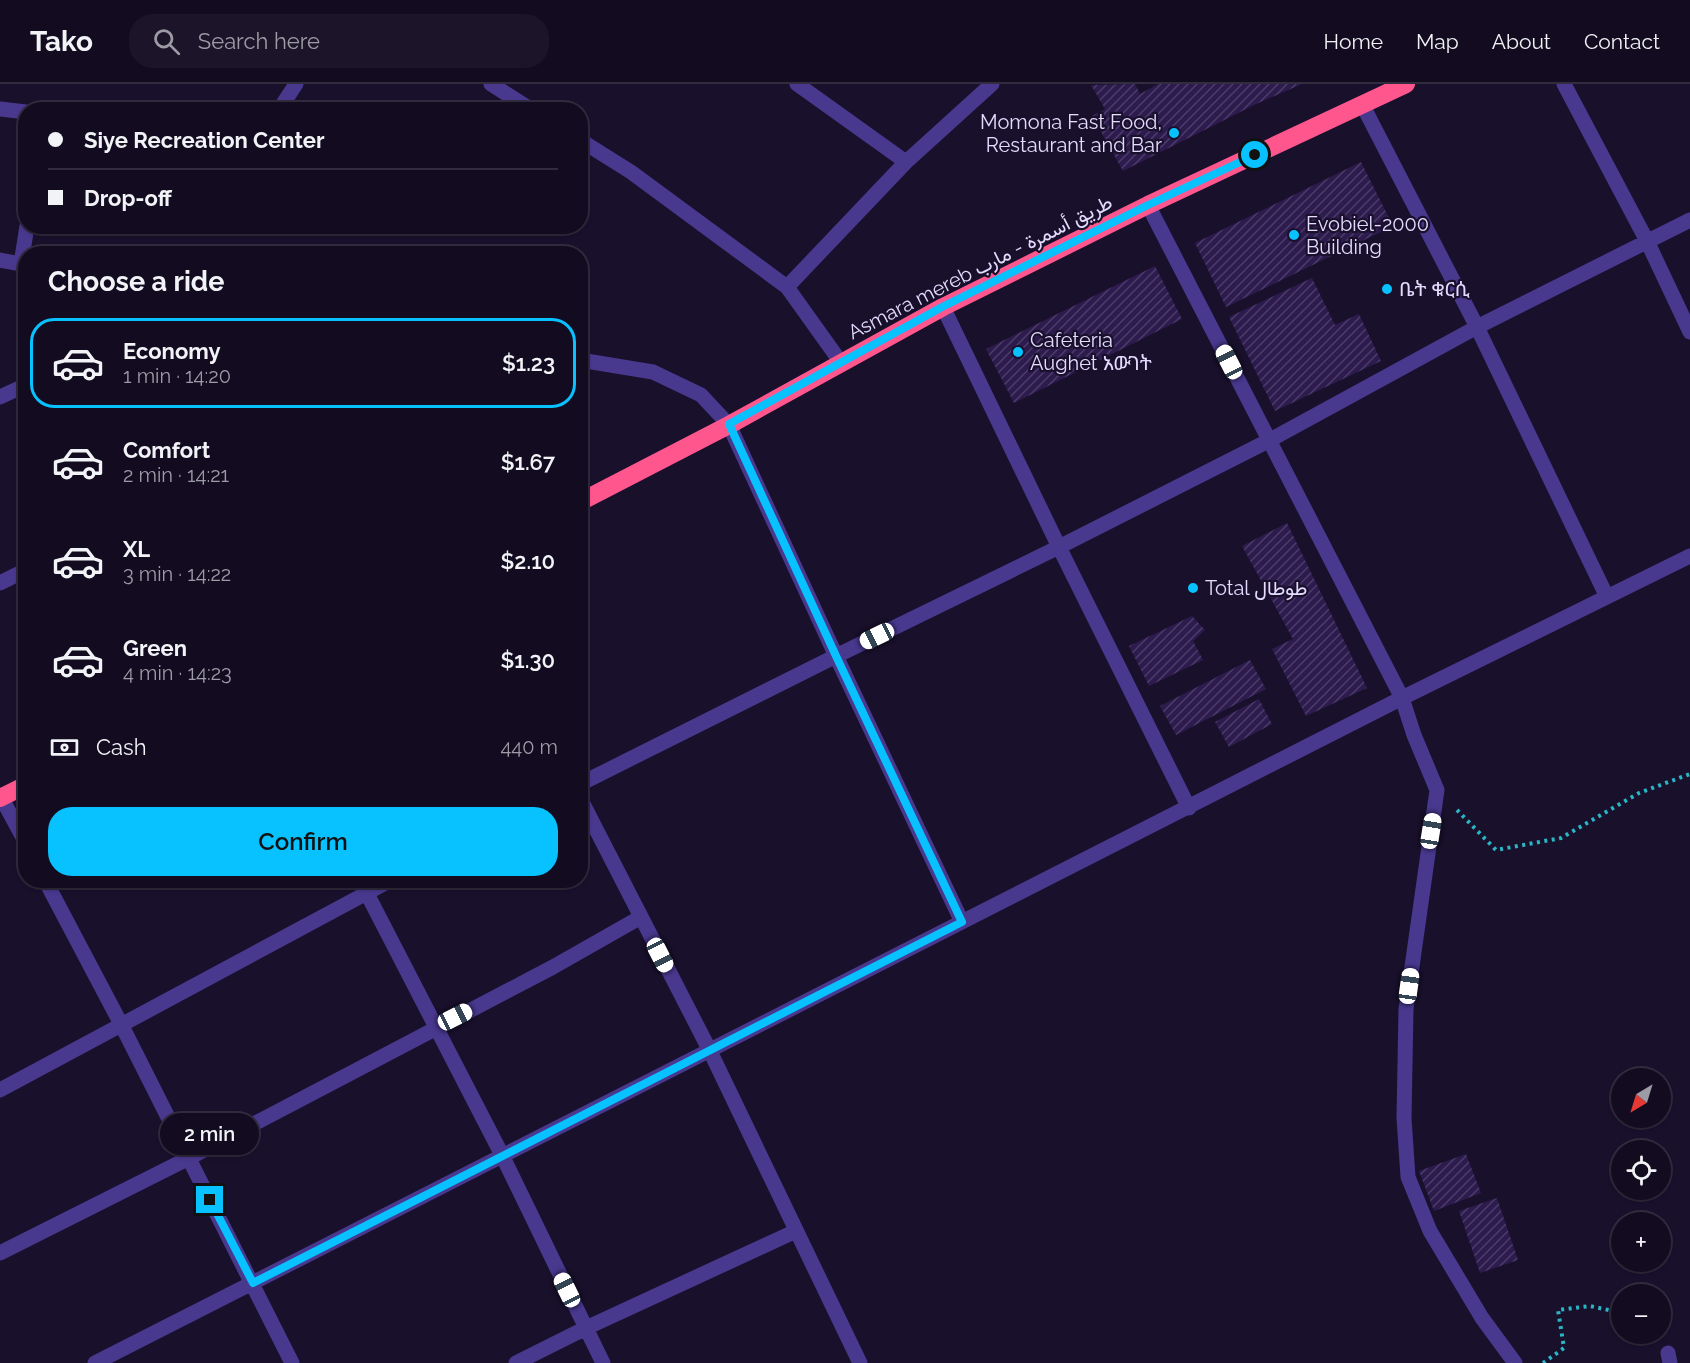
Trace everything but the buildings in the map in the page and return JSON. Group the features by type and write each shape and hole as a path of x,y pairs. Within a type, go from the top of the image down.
{"highway":[{"name":"Asmara mereb طريق أسمرة - مارب","path":"588,498 842,364 942,307 1148,205 1406,84"},
{"path":"0,797 18,789"}],"street":[{"path":"284,102 296,84"},
{"path":"491,84 519,102"},
{"path":"797,84 906,162"},
{"path":"787,287 906,162 992,84"},
{"path":"1564,84 1647,241 1690,332"},
{"path":"1362,104 1477,327 1607,597"},
{"path":"0,109 18,111"},
{"path":"588,145 631,172 787,287 842,364"},
{"path":"1148,205 1402,698 1414,735 1437,790 1406,1009 1404,1118 1408,1177 1430,1231 1482,1318 1515,1363"},
{"path":"588,780 1270,440 1477,327 1690,220"},
{"path":"0,260 18,264"},
{"path":"942,307 1189,808"},
{"path":"588,361 653,372 701,395 729,424 962,922"},
{"path":"0,396 18,388"},
{"path":"95,1363 1402,698 1690,556"},
{"path":"0,583 18,574"},
{"path":"0,797 18,829"},
{"path":"588,814 709,1049 860,1363"},
{"path":"49,888 122,1026 292,1363"},
{"path":"0,1090 122,1026 361,888"},
{"path":"364,888 502,1155 603,1363"},
{"path":"0,1253 189,1158 553,967 641,917"},
{"path":"516,1363 586,1328 796,1231"}],"path":[{"path":"1437,790 1496,850 1561,838 1639,793 1690,774"},
{"path":"1543,1363 1564,1348 1558,1310 1590,1306 1611,1311"}],"place":[{"name":"Momona Fast Food, Restaurant and Bar","path":"1174,133"},
{"name":"Evobiel-2000 Building","path":"1294,235"},
{"name":"ቤት ቁርሲ","path":"1387,289"},
{"name":"Cafeteria Aughet አውገት","path":"1018,352"},
{"name":"Total طوطال","path":"1193,588"}],"route":[{"path":"210,1200 253,1283 962,922 729,424 842,364 942,307 1255,155"}]}
